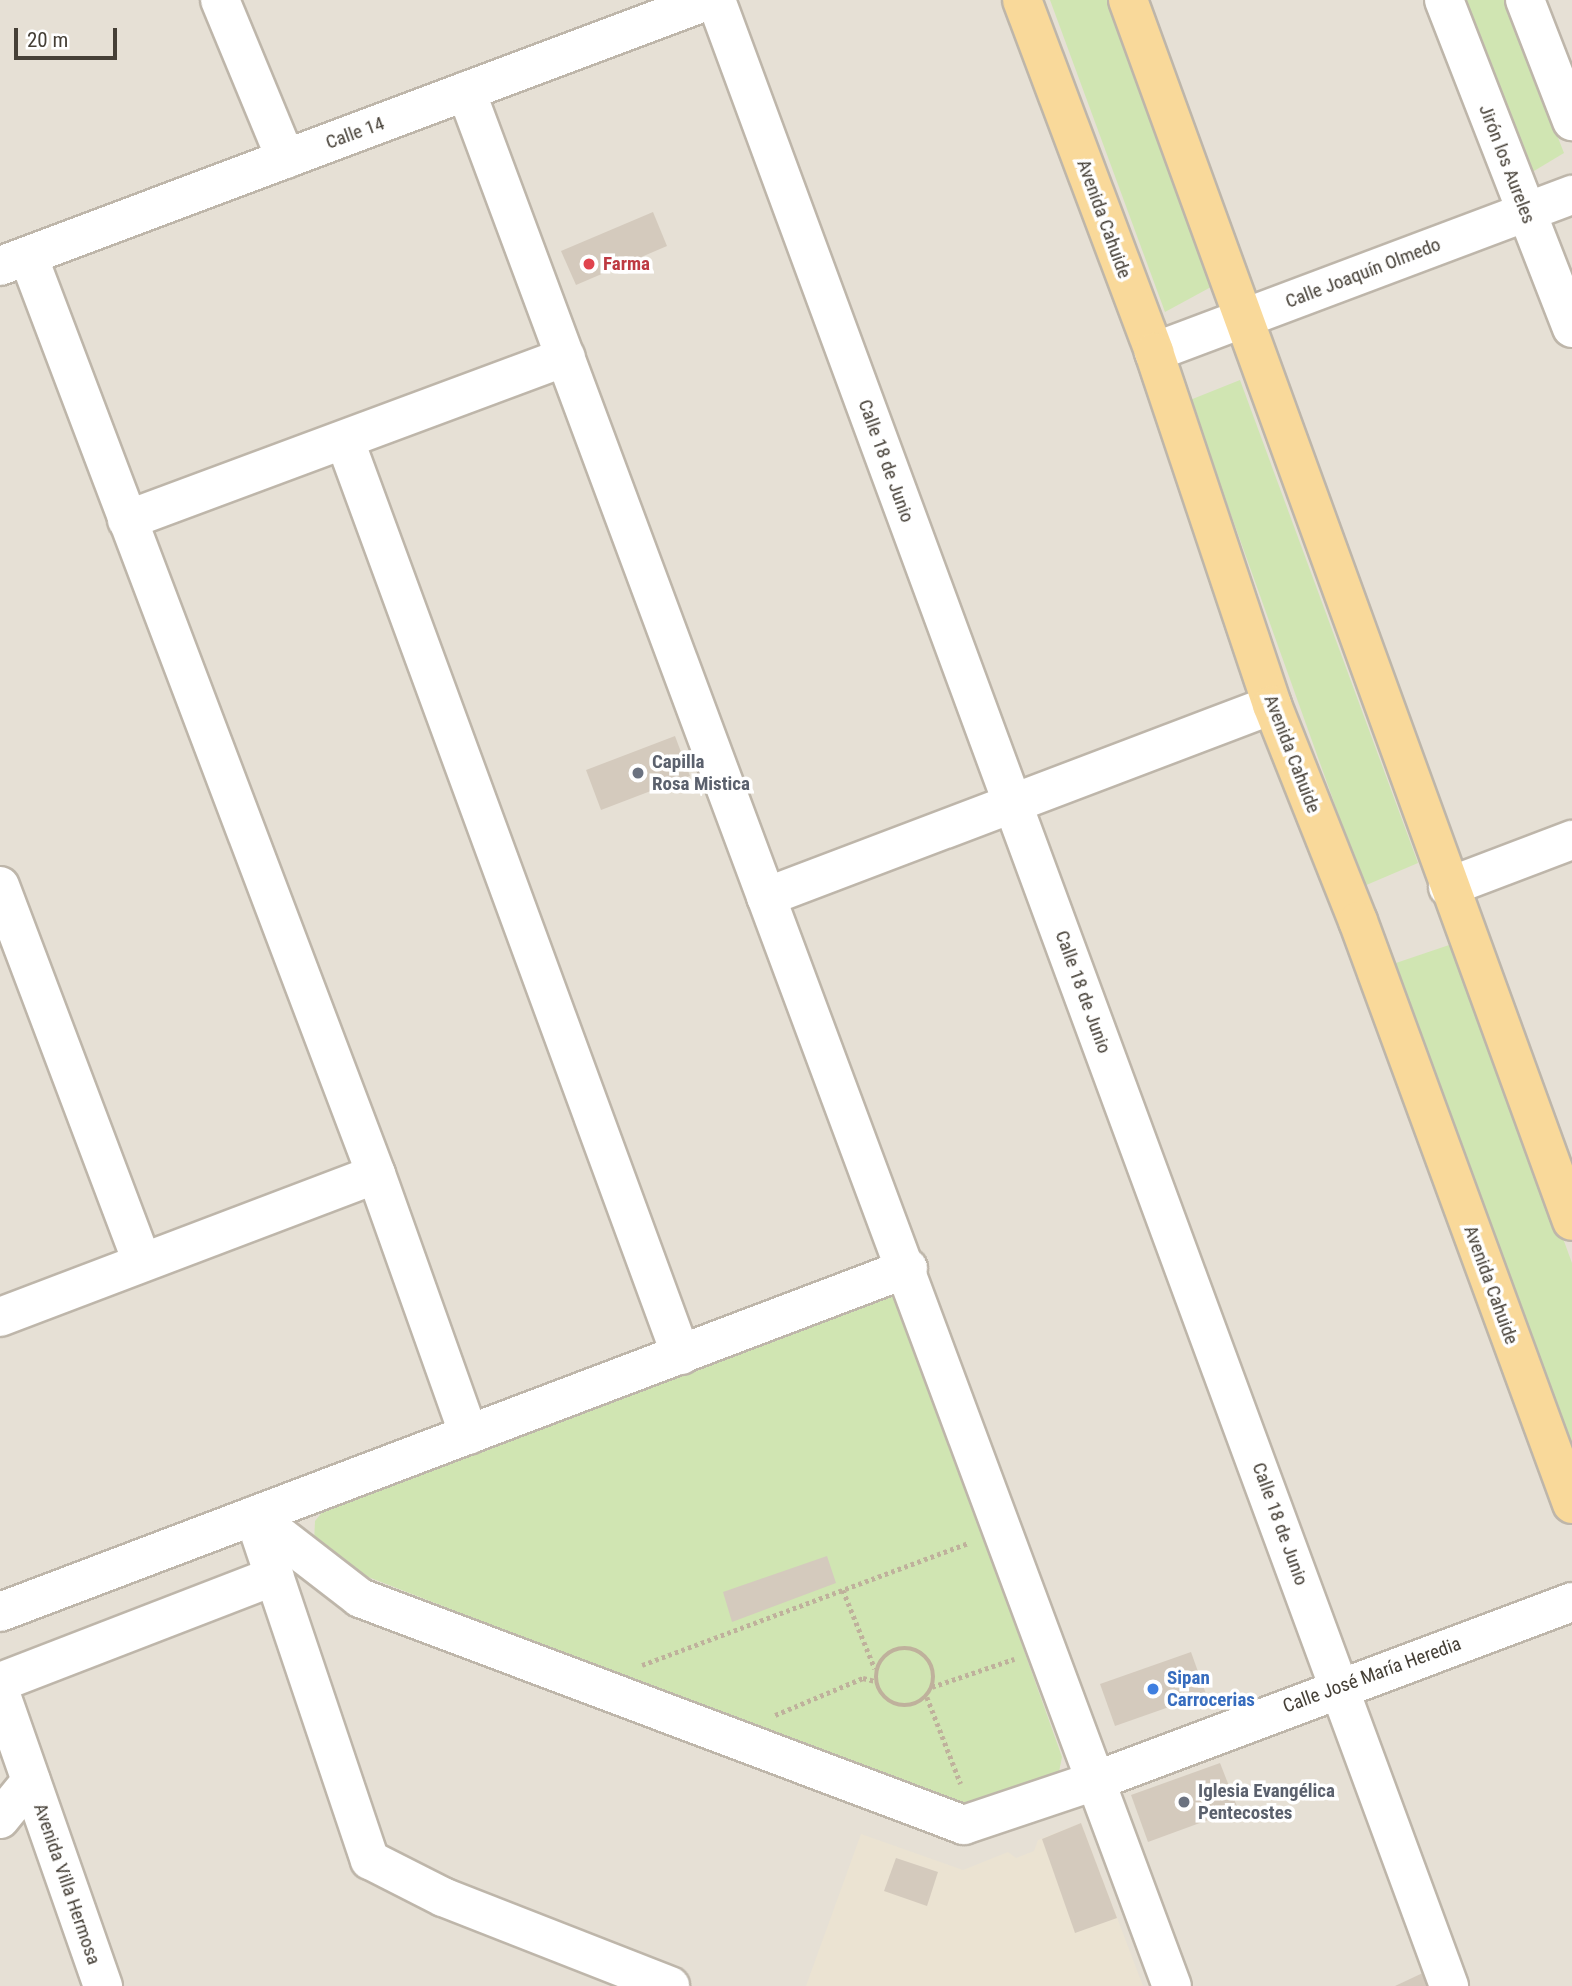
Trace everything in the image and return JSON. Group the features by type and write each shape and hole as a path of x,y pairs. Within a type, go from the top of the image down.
{"main road":[{"name":"Avenida Cahuide","path":"1022,0 1154,352 1272,705 1358,920 1572,1504"},
{"path":"1128,0 1448,887 1572,1221"}],"street":[{"path":"220,0 286,159"},
{"name":"Calle 14","path":"14,261 709,0"},
{"name":"Calle 18 de Junio","path":"716,0 1449,1986"},
{"name":"Jirón los Aureles","path":"1444,0 1572,328"},
{"path":"1525,0 1572,121"},
{"path":"467,91 766,897 908,1268 1172,1986"},
{"name":"Calle Joaquín Olmedo","path":"1154,352 1572,195"},
{"path":"14,261 127,520 376,1174 469,1435"},
{"path":"127,520 566,357"},
{"path":"345,441 681,1355"},
{"path":"766,897 1014,806 1272,705"},
{"path":"1448,887 1572,840"},
{"path":"0,886 142,1261"},
{"path":"0,1317 376,1174"},
{"path":"0,1612 908,1268"},
{"path":"254,1516 370,1860 443,1897 670,1986"},
{"name":"Calle José María Heredia","path":"254,1516 360,1598 964,1825 1095,1781 1340,1686 1572,1602"},
{"path":"0,1682 274,1576"},
{"name":"Avenida Villa Hermosa","path":"0,1692 103,1986"},
{"name":"Avenida Villa Hermosa","path":"0,1819 31,1781"}],"path":[{"path":"638,1666 979,1539"},
{"path":"843,1590 876,1670 875,1681 886,1699 895,1705 906,1706 926,1697 932,1688 931,1664 913,1648 890,1651 876,1670"},
{"path":"932,1688 1021,1656"},
{"path":"769,1717 863,1678 875,1681"},
{"path":"926,1697 962,1787"}],"shaded area":[{"path":"0,0 1572,0 1572,1986 0,1986"},
{"path":"1081,1823 1143,1986 806,1986 861,1834 963,1870 1008,1852 1016,1858 1034,1851 1038,1840"}],"green space":[{"path":"1050,0 1109,0 1211,287 1165,312"},
{"path":"1463,0 1504,0 1564,153 1529,174"},
{"path":"1240,380 1418,863 1364,886 1190,400"},
{"path":"1455,943 1572,1263 1572,1445 1393,964"},
{"path":"895,1289 1062,1757 1059,1772 960,1808 322,1559 314,1543 315,1521 328,1505"}],"building":[{"path":"653,212 667,246 576,285 561,251"},
{"name":"Capilla Rosa Mistica","path":"675,736 690,776 601,810 586,770"},
{"path":"827,1556 836,1583 732,1622 723,1592"},
{"name":"Sipan Carrocerias","path":"1191,1652 1206,1694 1115,1726 1100,1684"},
{"name":"Iglesia Evangélica Pentecostes","path":"1220,1763 1238,1809 1148,1842 1131,1795"},
{"path":"1081,1823 1117,1918 1075,1933 1042,1839"},
{"path":"896,1858 938,1872 927,1906 884,1891"},
{"path":"1427,1971 1434,1986 1395,1986"}],"place":[{"name":"Farma","path":"589,264"},
{"name":"Capilla Rosa Mistica","path":"638,773"},
{"name":"Sipan Carrocerias","path":"1153,1689"},
{"name":"Iglesia Evangélica Pentecostes","path":"1184,1802"}]}
